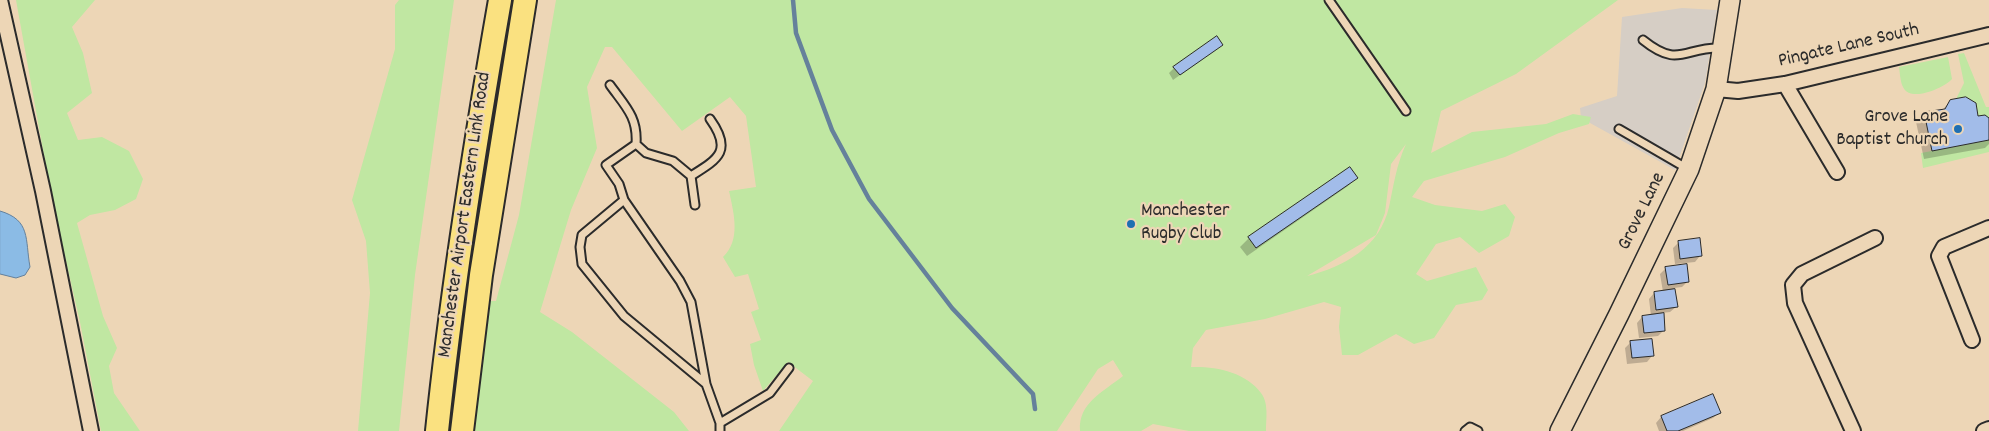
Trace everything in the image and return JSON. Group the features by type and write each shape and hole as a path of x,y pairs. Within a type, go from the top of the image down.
{"highway":[{"name":"Manchester Airport Eastern Link Road","path":"437,431 456,270 477,130 500,0"},
{"name":"Manchester Airport Eastern Link Road","path":"462,431 481,275 525,0"}],"main road":[{"name":"Grove Lane","path":"1560,431 1620,314 1689,169 1716,89 1730,0"}],"street":[{"path":"0,0 43,191 91,431"},
{"name":"Pingate Lane South","path":"1716,89 1738,91 1784,84 1989,34"},
{"path":"1784,84 1837,172"},
{"path":"1972,340 1939,256 1944,247 1989,228"},
{"path":"1853,431 1795,303 1793,285 1802,274 1875,238"},
{"path":"1984,431 1989,429"}],"lane":[{"path":"1329,0 1406,111"},
{"path":"1643,40 1656,50 1673,57 1691,54 1705,48 1723,48"},
{"path":"610,85 635,122 636,144 646,153 672,161 690,176 695,204"},
{"path":"690,176 716,160 720,154 720,137 710,119"},
{"path":"1619,129 1689,169"},
{"path":"636,144 606,165 619,184 624,200 680,281 692,302 706,384 720,427 770,393 789,368"},
{"path":"624,200 582,235 580,247 582,264 624,316 706,384"},
{"path":"1465,431 1470,427 1478,431"}],"shaded area":[{"path":"1682,8 1717,10 1705,83 1675,170 1581,118 1580,108 1617,96 1622,17"}],"green space":[{"path":"16,0 95,0 72,27 83,53 92,93 67,113 78,140 102,137 129,151 143,179 136,199 115,210 90,215 77,223 103,316 117,348 109,366 114,393 140,431 101,431 80,322 52,200"},
{"path":"399,0 454,0 415,275 399,431 358,431 370,293 366,241 352,200 395,49 395,5"},
{"name":"Manchester Rugby Club","path":"556,0 1618,0 1516,74 1441,111 1431,153 1472,132 1546,124 1573,114 1591,117 1589,124 1559,133 1505,157 1424,181 1412,197 1435,205 1482,211 1505,204 1515,217 1509,236 1479,253 1460,237 1436,244 1416,274 1427,281 1476,267 1488,290 1482,300 1456,305 1434,338 1414,344 1396,334 1358,355 1342,355 1339,327 1341,307 1324,302 1265,319 1206,330 1193,348 1191,367 1220,369 1239,375 1255,386 1265,401 1266,431 1189,431 1153,424 1141,431 1080,431 1080,421 1087,406 1100,393 1123,376 1113,360 1098,369 1057,431 779,431 813,381 788,362 763,391 754,365 750,344 761,340 751,312 759,309 748,274 735,277 723,257 732,243 735,226 729,191 756,187 746,116 730,97 682,131 612,47 605,47 587,87 597,148 571,210 540,312 572,332 674,412 689,431 473,431 486,301 496,301 519,215","holes":["1406,144 1400,160 1389,207 1378,233 1369,244 1347,261 1307,276 1376,235 1385,213 1391,164"]},
{"path":"1964,53 1986,107 1989,107 1989,118 1978,116 1975,103 1966,97 1956,99 1964,83 1958,54"},
{"path":"1948,57 1952,79 1948,83 1935,90 1919,94 1907,92 1903,87 1899,67"},
{"path":"1989,140 1989,152 1923,168 1921,153"}],"water":[{"path":"0,211 17,220 25,232 30,267 25,275 16,278 0,274"}],"building":[{"path":"1217,36 1223,45 1180,75 1173,67"},
{"name":"Grove Lane Baptist Church","path":"1966,97 1976,103 1978,116 1985,115 1989,118 1989,140 1932,151 1924,112 1945,109 1950,100"},
{"path":"1350,167 1358,178 1256,248 1248,237"},
{"path":"1700,238 1702,256 1680,259 1678,241"},
{"path":"1687,264 1689,282 1668,285 1665,267"},
{"path":"1675,289 1678,307 1656,310 1654,292"},
{"path":"1664,313 1665,331 1644,333 1642,316"},
{"path":"1652,339 1654,356 1632,358 1630,341"},
{"path":"1713,394 1721,413 1678,431 1667,431 1661,416"}],"waterway":[{"path":"793,0 796,33 832,130 869,199 952,308 1033,394 1035,409"}],"place":[{"name":"Grove Lane Baptist Church","path":"1958,129"},
{"name":"Manchester Rugby Club","path":"1131,224"}]}
